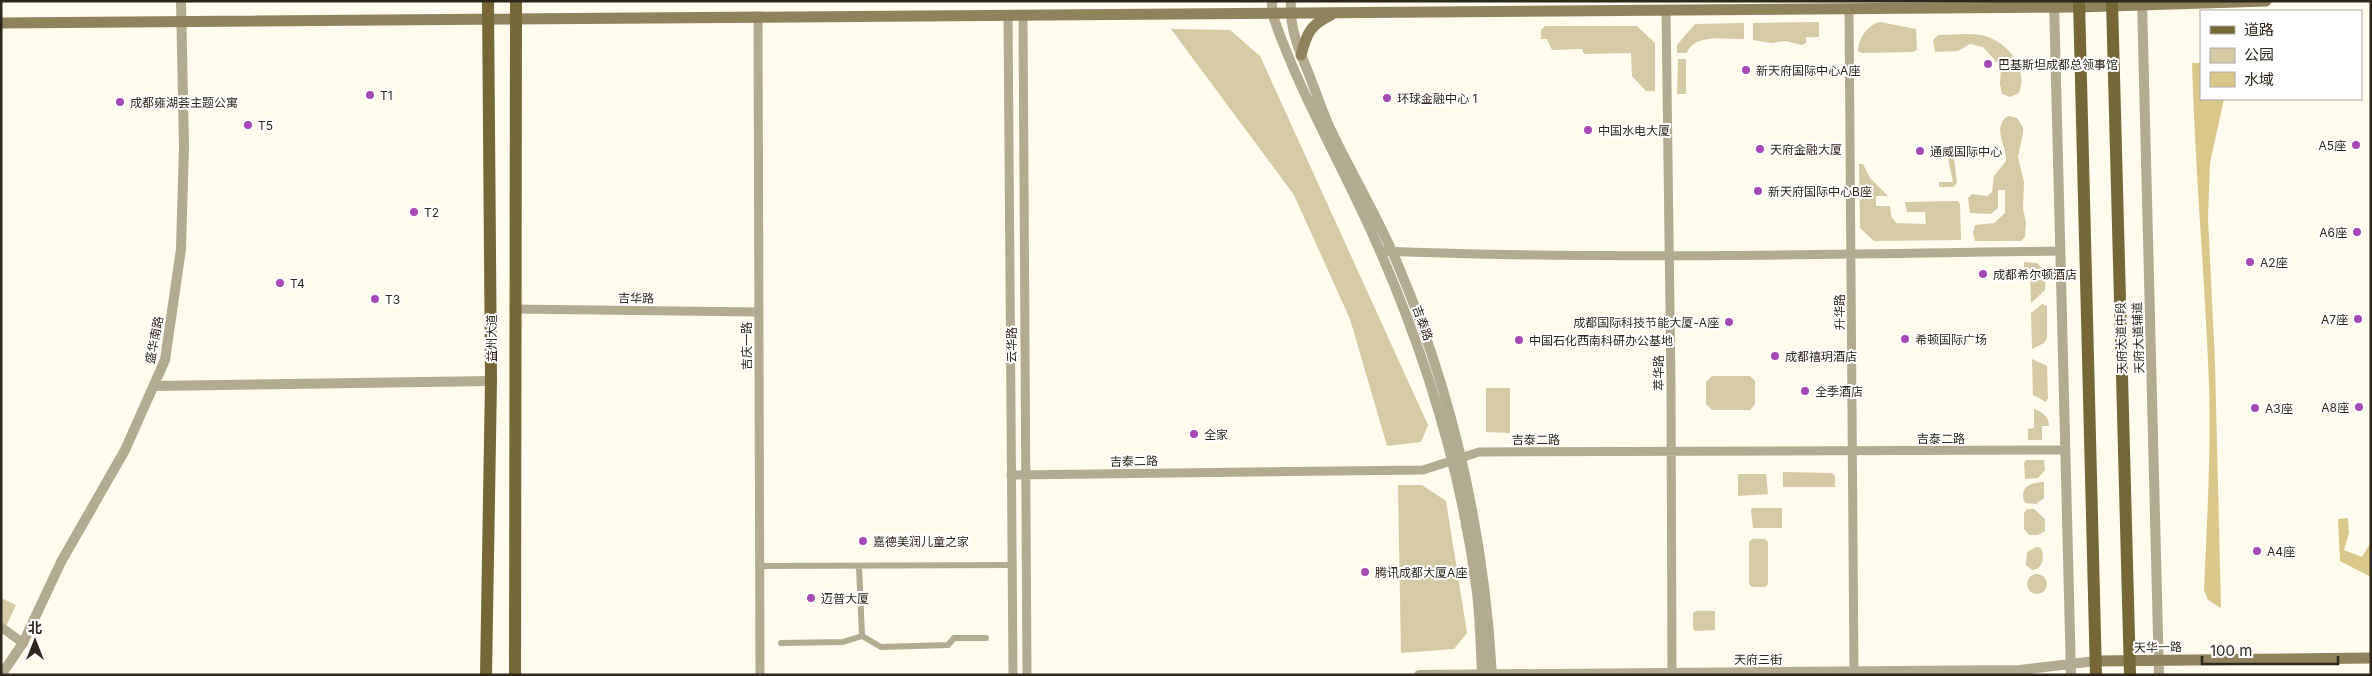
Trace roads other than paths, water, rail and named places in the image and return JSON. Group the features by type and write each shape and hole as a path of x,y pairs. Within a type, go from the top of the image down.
{"main road":[{"name":"益州大道","path":"486,675 491,381 488,1"},
{"name":"益州大道","path":"515,675 514,309 516,1"},
{"path":"1301,55 1307,34 1317,21 1333,14 1849,9 2266,1"},
{"path":"2079,4 2096,675"},
{"name":"天府大道中段","path":"2112,4 2130,675"},
{"path":"1,23 1272,13 1290,7 1352,13"},
{"name":"天华一路","path":"2096,661 2371,658"}],"street":[{"name":"盛华南路","path":"1,675 23,643 61,562 125,450 165,360 181,249 184,147 181,1"},
{"name":"吉泰路","path":"1272,1 1272,13 1299,82 1380,251 1420,352 1439,411 1460,499 1477,592 1487,674"},
{"name":"天府大道辅道","path":"2142,3 2159,675"},
{"path":"2054,4 2071,675"},
{"name":"吉泰路","path":"1290,7 1291,26 1329,126 1392,251 1431,354 1462,458 1474,516 1489,620 1487,674"},
{"name":"升华路","path":"1849,9 1854,673"},
{"name":"萃华路","path":"1666,10 1670,256 1672,673"},
{"name":"云华路","path":"1008,15 1013,675"},
{"name":"云华路","path":"1023,15 1027,675"},
{"name":"吉庆一路","path":"758,17 760,675"},
{"path":"1380,251 1518,256 1670,256 2060,251"},
{"name":"吉华路","path":"514,309 758,312"},
{"path":"154,386 491,381"},
{"name":"吉泰二路","path":"1011,475 1423,470 1479,452 2065,450"},
{"path":"760,566 1012,565"},
{"path":"859,566 862,636"},
{"path":"1,627 23,643"},
{"path":"781,643 843,642 862,636 881,647 948,645 954,638 986,638"},
{"name":"天府三街","path":"1419,675 1854,673 2020,670 2096,661"}],"water":[{"path":"2192,63 2200,63 2200,100 2224,100 2210,163 2208,218 2215,363 2221,608 2208,600 2204,590 2209,462 2209,385"},
{"path":"2348,518 2349,533 2344,550 2362,557 2371,542 2371,577 2340,561 2338,519"}],"place":[{"name":"巴基斯坦成都总领事馆","path":"1988,64"},
{"name":"新天府国际中心A座","path":"1746,70"},
{"name":"T1","path":"370,95"},
{"name":"环球金融中心 1","path":"1387,98"},
{"name":"成都雍湖荟主题公寓","path":"120,102"},
{"name":"T5","path":"248,125"},
{"name":"中国水电大厦","path":"1588,130"},
{"name":"A5座","path":"2356,145"},
{"name":"天府金融大厦","path":"1760,149"},
{"name":"通威国际中心","path":"1920,151"},
{"name":"新天府国际中心B座","path":"1758,191"},
{"name":"T2","path":"414,212"},
{"name":"A6座","path":"2357,232"},
{"name":"A2座","path":"2250,262"},
{"name":"成都希尔顿酒店","path":"1983,274"},
{"name":"T4","path":"280,283"},
{"name":"T3","path":"375,299"},
{"name":"A7座","path":"2358,319"},
{"name":"成都国际科技节能大厦-A座","path":"1729,322"},
{"name":"希顿国际广场","path":"1905,339"},
{"name":"中国石化西南科研办公基地","path":"1519,340"},
{"name":"成都禧玥酒店","path":"1775,356"},
{"name":"全季酒店","path":"1805,391"},
{"name":"A8座","path":"2359,407"},
{"name":"A3座","path":"2255,408"},
{"name":"全家","path":"1194,434"},
{"name":"嘉德美润儿童之家","path":"863,541"},
{"name":"A4座","path":"2257,551"},
{"name":"腾讯成都大厦A座","path":"1365,572"},
{"name":"迈普大厦","path":"811,598"}]}
